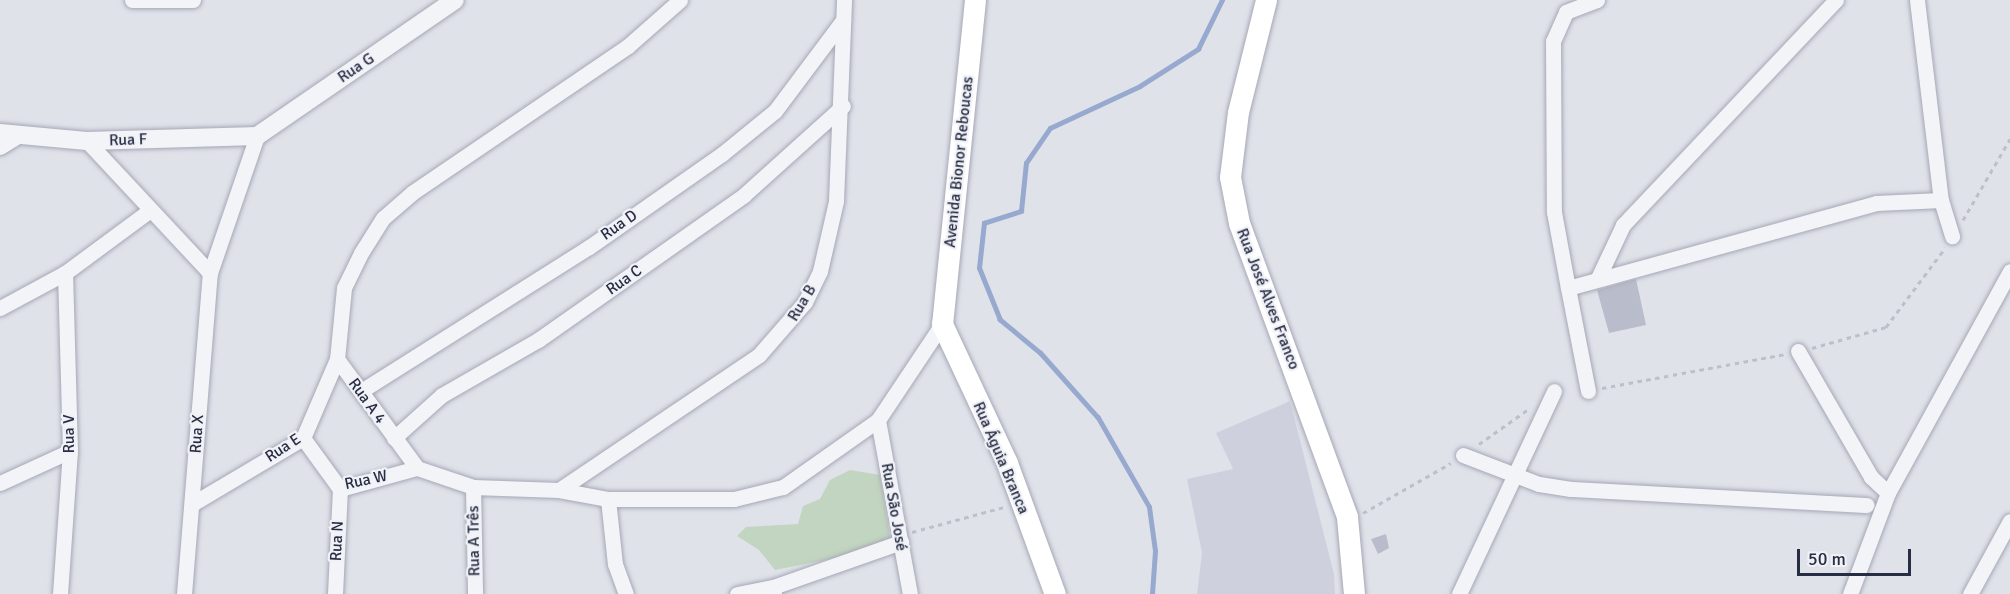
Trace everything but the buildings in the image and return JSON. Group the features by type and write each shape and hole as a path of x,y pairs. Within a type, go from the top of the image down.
{"main road":[{"name":"Avenida Bionor Reboucas","path":"942,324 975,0"},
{"name":"Rua José Alves Franco","path":"1266,0 1238,112 1230,177 1239,223 1347,517 1354,594"},
{"name":"Rua Águia Branca","path":"942,324 1007,463 1055,594"}],"street":[{"path":"132,0 193,0"},
{"name":"Rua G","path":"256,136 455,0"},
{"path":"337,359 344,288 383,218 412,193 628,46 680,0"},
{"name":"Rua B","path":"559,490 727,380 792,321 820,271 830,233 843,106 844,0"},
{"path":"1588,391 1554,212 1553,41 1566,12 1597,0"},
{"path":"1598,278 1623,225 1836,0"},
{"path":"1917,0 1941,200 1952,237"},
{"name":"Rua D","path":"361,391 589,247 722,154 775,111 843,20"},
{"name":"Rua C","path":"394,438 442,395 538,340 744,195 843,106"},
{"name":"Rua F","path":"0,133 87,141 256,136"},
{"path":"0,147 19,135"},
{"name":"Rua X","path":"184,594 210,273 256,136"},
{"path":"87,141 210,273"},
{"path":"1568,288 1876,203 1941,200"},
{"path":"0,308 65,273 150,210"},
{"path":"1850,594 1888,494 2010,271"},
{"name":"Rua V","path":"60,594 70,451 65,273"},
{"path":"417,468 473,488 559,490 608,498 734,499 783,488 878,420 942,324"},
{"path":"1798,351 1871,477 1888,494"},
{"name":"Rua A 4","path":"337,359 417,468"},
{"name":"Rua E","path":"192,504 303,438 337,359"},
{"path":"1463,593 1518,476 1554,391"},
{"name":"Rua São José","path":"878,420 910,594"},
{"name":"Rua W","path":"303,438 340,489 417,468"},
{"path":"0,483 70,451"},
{"path":"1463,455 1518,476 1571,489 1867,505"},
{"name":"Rua A Três","path":"473,488 475,594"},
{"name":"Rua N","path":"335,594 340,489"},
{"path":"608,498 615,564 626,594"},
{"path":"1970,594 2010,521"},
{"path":"737,594 773,591 900,539"}],"path":[{"path":"1588,391 1798,351 1886,327 1915,294 2010,139"},
{"path":"1347,517 1375,510 1463,455 1554,391"},
{"path":"900,539 1021,503"}],"shaded area":[{"path":"1290,401 1334,574 1335,594 1197,594 1202,553 1187,479 1233,469 1216,433"}],"green space":[{"path":"850,470 880,475 890,539 861,553 775,570 759,550 737,536 746,527 798,524 803,506 820,499 830,480"}],"waterway":[{"path":"1152,594 1155,551 1149,507 1098,418 1040,353 1000,320 979,268 984,223 1021,211 1026,163 1050,128 1140,86 1198,49 1222,0"}]}
